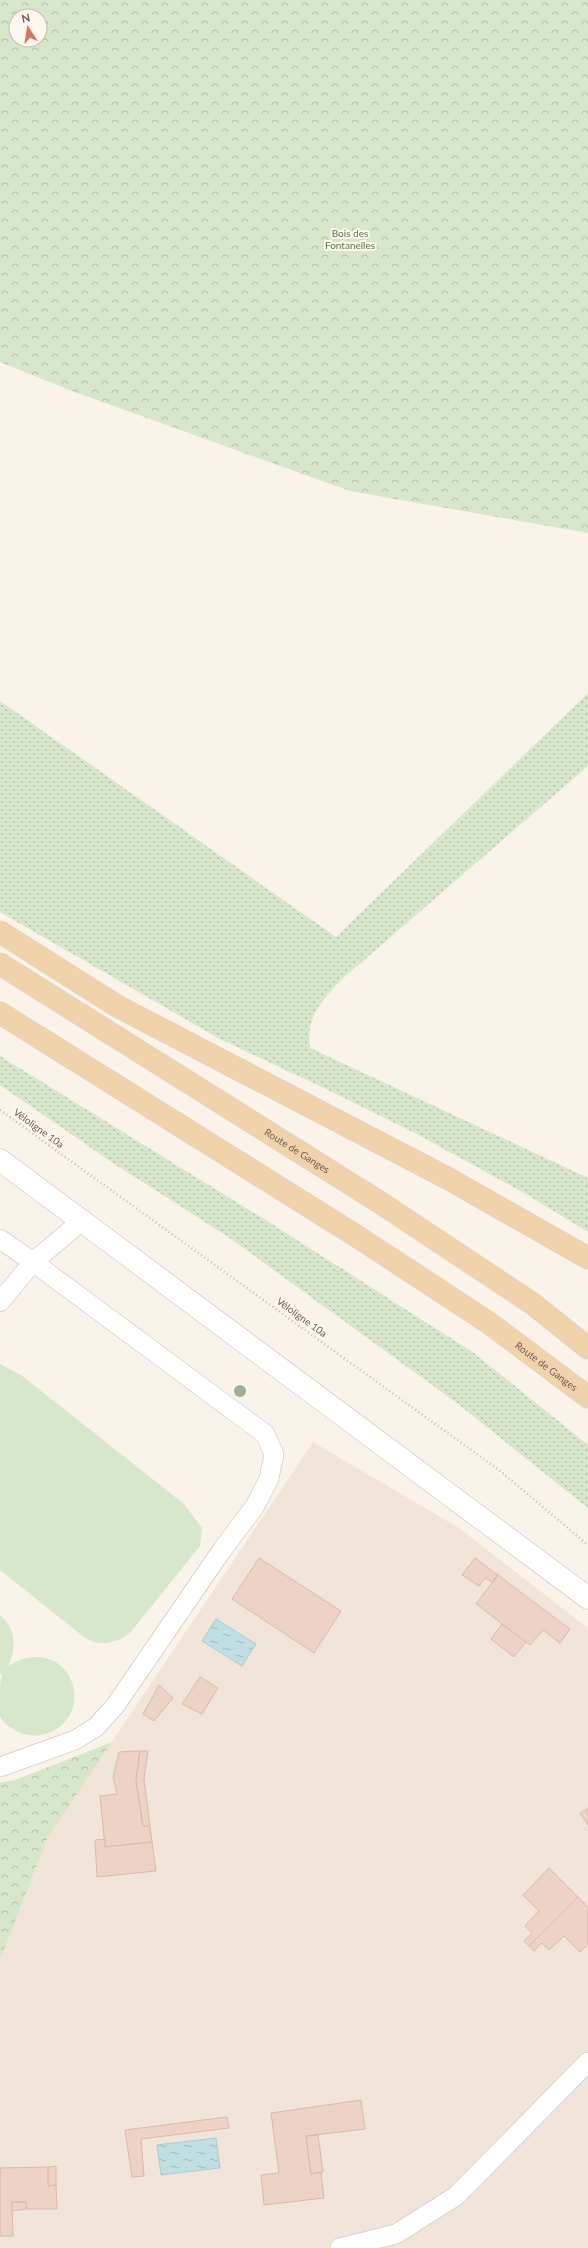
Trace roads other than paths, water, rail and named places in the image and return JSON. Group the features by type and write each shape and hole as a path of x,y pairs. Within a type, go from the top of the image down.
{"main road":[{"path":"0,932 117,1006 449,1179 588,1258"},
{"name":"Route de Ganges","path":"0,964 384,1205 533,1304 588,1348"},
{"name":"Route de Ganges","path":"0,1013 365,1242 489,1323 588,1397"}],"street":[{"path":"0,1160 588,1598"}],"lane":[{"path":"0,1302 33,1262 82,1220"},
{"path":"0,1239 265,1434 274,1454 269,1479 255,1506 222,1550 115,1706 96,1727 75,1740 0,1767"},
{"path":"340,2248 396,2234 456,2196 588,2062"}],"water":[{"path":"216,1619 256,1644 242,1666 202,1641"},
{"path":"216,2138 220,2168 161,2175 157,2145"}],"park label":[{"name":"Bois des Fontanelles","path":"350,238"}]}
